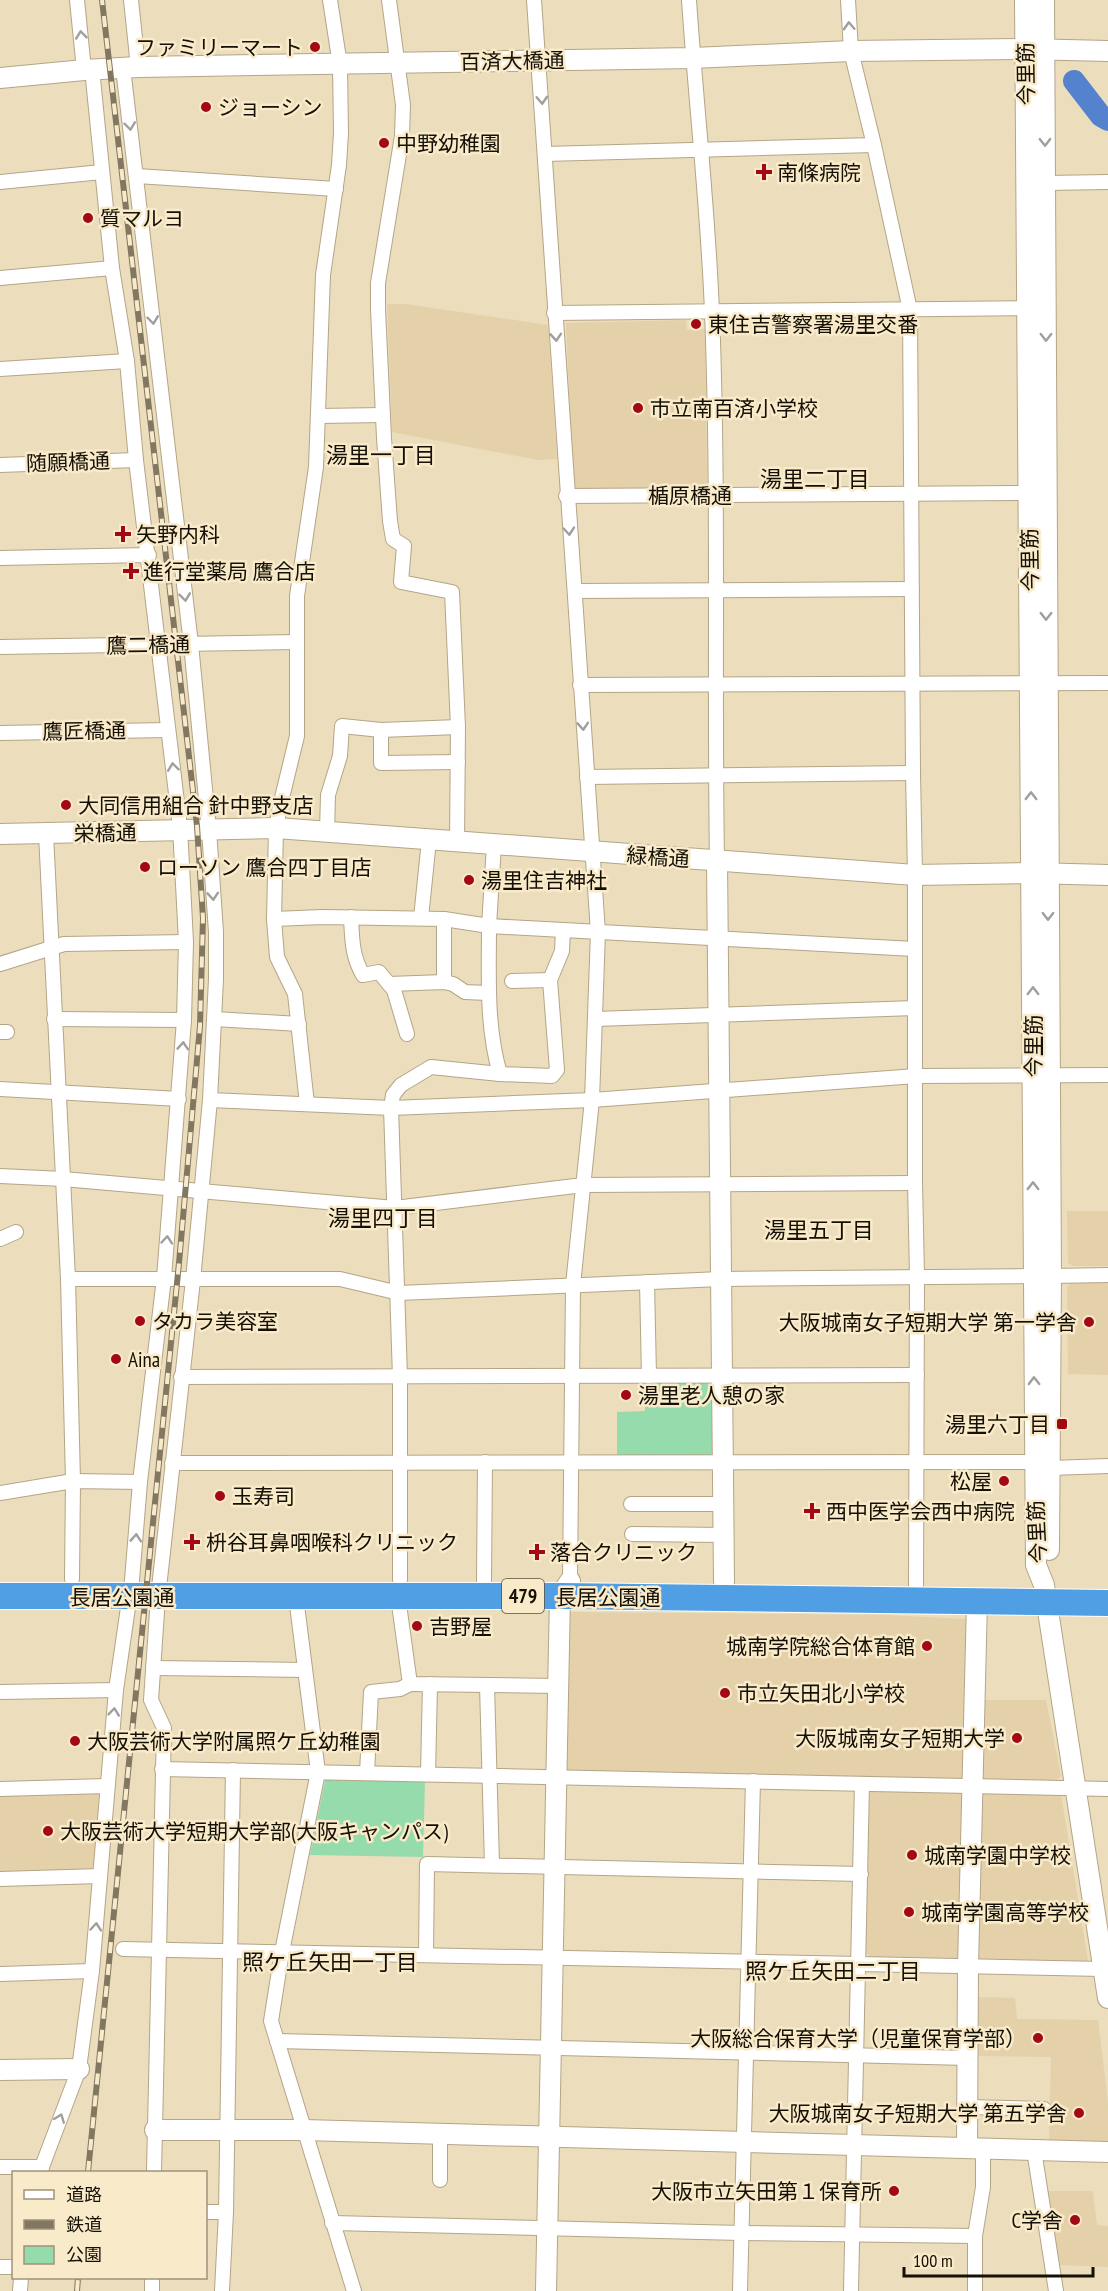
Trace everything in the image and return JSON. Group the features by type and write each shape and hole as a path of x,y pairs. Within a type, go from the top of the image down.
{"highway":[{"name":"長居公園通","path":"0,1579 72,1579 131,1588"},
{"name":"長居公園通","path":"0,1596 131,1588 296,1597 484,1581 565,1589 723,1582 916,1585 1045,1594 1108,1603"},
{"name":"長居公園通","path":"159,1589 565,1589 977,1601 1108,1586"}],"street":[{"path":"0,2168 41,2170 79,2069 92,1971 116,1690 131,1588 140,1482 164,1278 184,1020 186,942 180,832 136,460 127,361 112,268 102,172 77,0"},
{"path":"131,0 130,68 137,176 191,644 209,830 216,932 215,1018 210,1100 159,1589 151,1700 164,1728 154,2171"},
{"path":"307,1104 295,994 277,957 274,919 276,828 279,806 297,736 297,596 316,467 323,275 336,189 341,133 340,64 330,0"},
{"path":"389,0 403,105 402,136 378,284 390,521 393,539 404,546 401,582 452,591 458,727 457,843"},
{"path":"534,0 566,496 575,591 598,932 592,1100 573,1285 572,1461 557,1686 546,2291"},
{"path":"689,0 702,151 712,313 716,495 715,774 721,1184 723,1582"},
{"path":"848,0 851,51 910,310 917,1276 916,1585"},
{"name":"今里筋","path":"1025,0 1035,49 1046,183 1037,308 1029,493 1038,684"},
{"name":"今里筋","path":"1044,0 1035,49 1043,1465 1036,1564 1045,1594 1074,1788 1106,1969 1108,1998"},
{"name":"百済大橋通","path":"0,78 130,68 693,58 851,51 1035,49 1108,51"},
{"path":"545,154 874,145"},
{"path":"0,182 102,172"},
{"path":"137,176 336,189"},
{"path":"1046,183 1108,182"},
{"path":"0,278 112,268"},
{"path":"554,314 1037,308"},
{"path":"0,369 127,361"},
{"path":"319,416 383,416"},
{"name":"随願橋通","path":"0,465 136,460"},
{"name":"楯原橋通","path":"566,496 1029,493"},
{"path":"0,558 148,555"},
{"path":"575,591 912,589"},
{"name":"鷹二橋通","path":"0,647 297,642"},
{"path":"580,685 1108,683"},
{"path":"327,832 328,795 340,756 342,726 381,730 458,727"},
{"name":"鷹匠橋通","path":"0,733 168,730"},
{"path":"381,730 381,763 458,762"},
{"path":"587,777 912,773"},
{"name":"緑橋通","path":"209,830 276,828 915,875 1108,875"},
{"name":"栄橋通","path":"0,834 209,830"},
{"path":"46,834 68,1279 73,1481 72,1579"},
{"path":"421,918 429,840"},
{"path":"495,845 489,926 488,993 490,1031 500,1074"},
{"path":"274,919 351,917 444,919 489,926 914,949"},
{"path":"351,917 354,956 358,968 363,975 379,972 394,990 407,1034"},
{"path":"444,919 444,982"},
{"path":"410,1684 399,1589 399,1293 394,1208 391,1108 393,1095 401,1085 430,1067 500,1074 552,1076 557,1070 550,980 562,951 563,930"},
{"path":"0,964 64,944 186,942"},
{"path":"512,981 550,980"},
{"path":"389,984 444,982 453,984 465,992 488,993"},
{"path":"595,1019 915,1008"},
{"path":"54,1018 184,1020"},
{"path":"215,1018 299,1024"},
{"path":"210,1100 391,1108 592,1100 916,1076 1108,1075"},
{"path":"0,1089 179,1099"},
{"path":"0,1176 63,1179 394,1208 583,1185 915,1183"},
{"path":"0,1239 16,1232"},
{"path":"68,1279 340,1279 399,1293 721,1279 1108,1275"},
{"path":"647,1282 649,1376"},
{"path":"182,1377 917,1375"},
{"path":"484,1581 485,1462"},
{"path":"172,1463 916,1462 1108,1466"},
{"path":"0,1493 73,1481 140,1482"},
{"path":"631,1504 723,1504"},
{"path":"632,1534 723,1535"},
{"path":"296,1597 318,1772 282,1952 271,2020 354,2291"},
{"path":"975,2291 975,2236 983,2187 967,2108 977,1601"},
{"path":"153,1668 305,1670"},
{"path":"367,1773 371,1692 400,1689 410,1684 557,1686"},
{"path":"428,1774 430,1684"},
{"path":"487,1685 492,1865"},
{"path":"0,1692 116,1690"},
{"path":"162,1769 1108,1789"},
{"path":"222,2291 226,2212 233,1770"},
{"path":"740,2291 753,1781"},
{"path":"851,2291 860,1964 862,1784"},
{"path":"0,1789 107,1786"},
{"path":"426,1955 427,1864 861,1874"},
{"path":"0,1880 100,1876"},
{"path":"123,1949 1106,1969"},
{"path":"0,1974 92,1971"},
{"path":"278,2041 968,2058"},
{"path":"0,2070 79,2069"},
{"path":"967,2108 1044,2109"},
{"path":"155,2130 304,2130 1108,2152"},
{"path":"440,2134 440,2180"},
{"path":"1034,2150 1056,2291"},
{"path":"207,2212 226,2212"},
{"path":"332,2223 975,2236"}],"shaded area":[{"path":"387,304 406,304 548,325 557,459 538,460 392,432"},
{"name":"市立南百済小学校","path":"686,320 687,330 705,329 707,485 700,492 577,490 573,485 566,323"},
{"path":"1067,1211 1108,1211 1108,1266 1073,1266 1068,1263"},
{"name":"大阪城南女子短期大学 第一学舎","path":"1074,1279 1108,1279 1108,1375 1068,1374 1067,1287"},
{"name":"市立矢田北小学校","path":"572,1612 886,1615 967,1619 971,1625 967,1773 962,1778 567,1772 565,1769 568,1617"},
{"name":"大阪城南女子短期大学","path":"983,1700 1046,1700 1061,1776 1056,1781 984,1780 980,1776"},
{"path":"872,1789 963,1790 959,1960 871,1957 865,1952 868,1792"},
{"name":"大阪芸術大学短期大学部(大阪キャンパス)","path":"95,1791 99,1796 94,1865 89,1872 0,1873 0,1792"},
{"path":"984,1792 1061,1794 1088,1961 980,1960 976,1956 981,1797"},
{"name":"大阪総合保育大学（児童保育学部）","path":"976,1997 1015,1998 1017,2019 1098,2020 1108,2102 1108,2145 1049,2145 1051,2057 975,2056"},
{"name":"C学舎","path":"1043,2191 1093,2191 1097,2225 1108,2226 1108,2267 1059,2265"}],"green space":[{"path":"645,1382 707,1382 714,1387 714,1451 709,1456 617,1456 617,1412 645,1411"},
{"path":"325,1780 425,1781 423,1857 310,1855"}],"waterway":[{"path":"1074,81 1101,116 1108,120"}],"railway":[{"path":"88,2171 179,1263 200,1026 203,918 197,826 102,0"},
{"path":"77,2291 78,2279"}],"place":[{"name":"ファミリーマート","path":"315,47"},
{"name":"ジョーシン","path":"206,107"},
{"name":"中野幼稚園","path":"384,143"},
{"name":"南條病院","path":"764,172"},
{"name":"質マルヨ","path":"88,218"},
{"name":"東住吉警察署湯里交番","path":"696,324"},
{"name":"市立南百済小学校","path":"638,408"},
{"name":"矢野内科","path":"123,534"},
{"name":"進行堂薬局 鷹合店","path":"131,571"},
{"name":"大同信用組合 針中野支店","path":"66,805"},
{"name":"ローソン 鷹合四丁目店","path":"145,867"},
{"name":"湯里住吉神社","path":"469,880"},
{"name":"タカラ美容室","path":"140,1321"},
{"name":"大阪城南女子短期大学 第一学舎","path":"1089,1322"},
{"name":"Aina","path":"116,1359"},
{"name":"湯里老人憩の家","path":"626,1395"},
{"name":"湯里六丁目","path":"1062,1424"},
{"name":"松屋","path":"1004,1481"},
{"name":"玉寿司","path":"220,1496"},
{"name":"西中医学会西中病院","path":"812,1511"},
{"name":"枡谷耳鼻咽喉科クリニック","path":"192,1542"},
{"name":"落合クリニック","path":"537,1552"},
{"name":"吉野屋","path":"417,1626"},
{"name":"城南学院総合体育館","path":"927,1646"},
{"name":"市立矢田北小学校","path":"725,1693"},
{"name":"大阪城南女子短期大学","path":"1017,1738"},
{"name":"大阪芸術大学附属照ケ丘幼稚園","path":"75,1741"},
{"name":"大阪芸術大学短期大学部(大阪キャンパス)","path":"48,1831"},
{"name":"城南学園中学校","path":"912,1855"},
{"name":"城南学園高等学校","path":"909,1912"},
{"name":"大阪総合保育大学（児童保育学部）","path":"1038,2038"},
{"name":"大阪城南女子短期大学 第五学舎","path":"1079,2113"},
{"name":"大阪市立矢田第１保育所","path":"894,2191"},
{"name":"C学舎","path":"1075,2220"}],"district":[{"name":"湯里一丁目","path":"381,455"},
{"name":"湯里二丁目","path":"815,479"},
{"name":"湯里四丁目","path":"383,1218"},
{"name":"湯里五丁目","path":"819,1230"},
{"name":"照ケ丘矢田一丁目","path":"330,1962"},
{"name":"照ケ丘矢田二丁目","path":"833,1971"}]}
